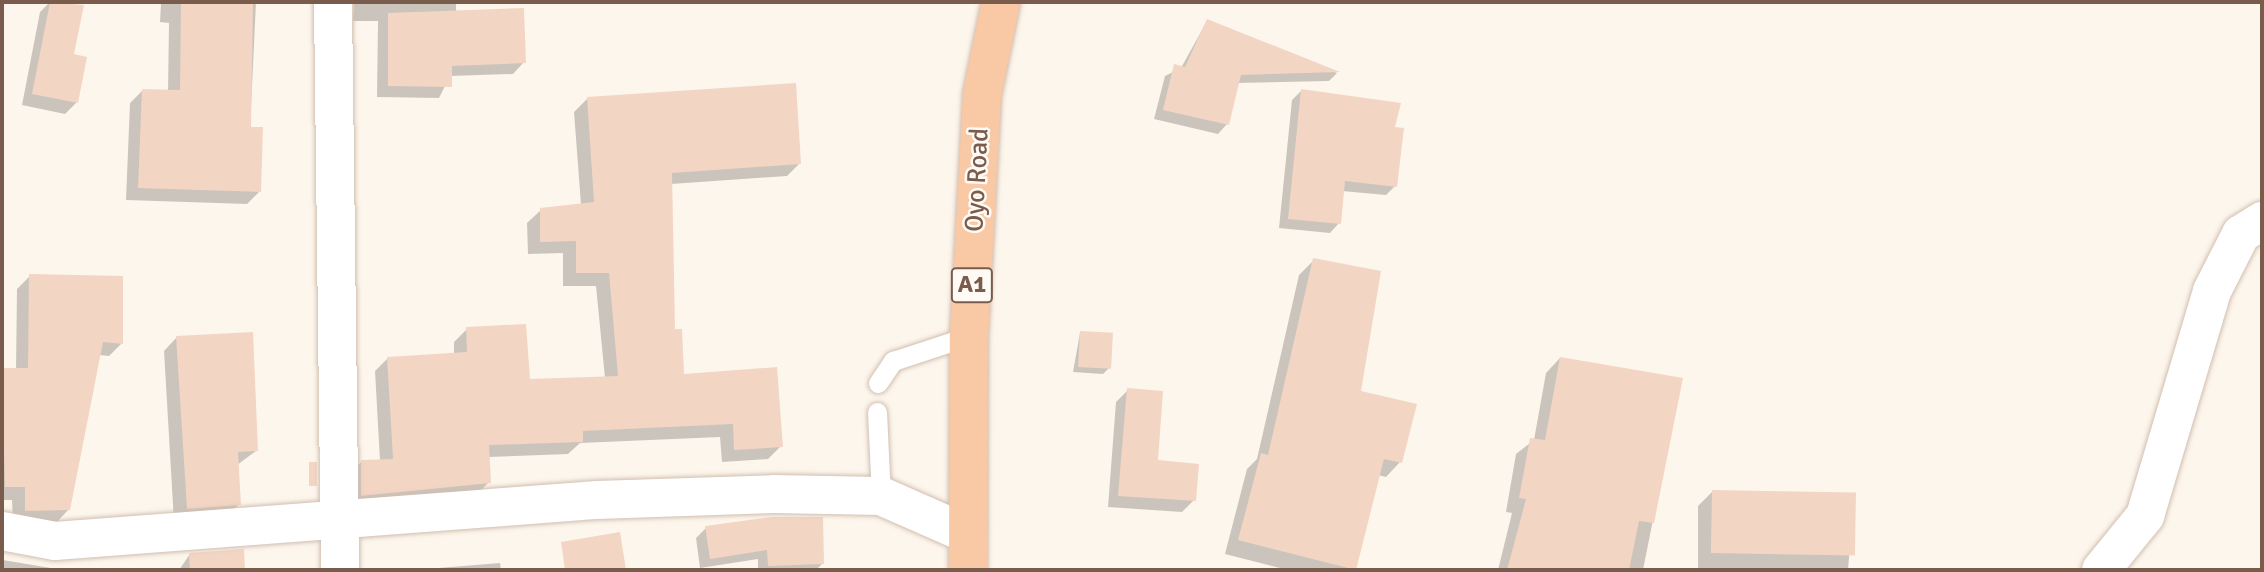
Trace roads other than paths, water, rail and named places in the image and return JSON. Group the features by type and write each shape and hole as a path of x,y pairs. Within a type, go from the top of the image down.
{"highway":[{"name":"Oyo Road","path":"967,552 969,337 982,96 1001,2"}],"street":[{"path":"333,2 340,570"},
{"path":"2101,570 2145,516 2212,291 2241,234 2262,220"},
{"path":"2,531 55,541 597,500 881,496 967,552"}],"lane":[{"path":"878,383 893,361 969,337"},
{"path":"877,412 881,496"}]}
